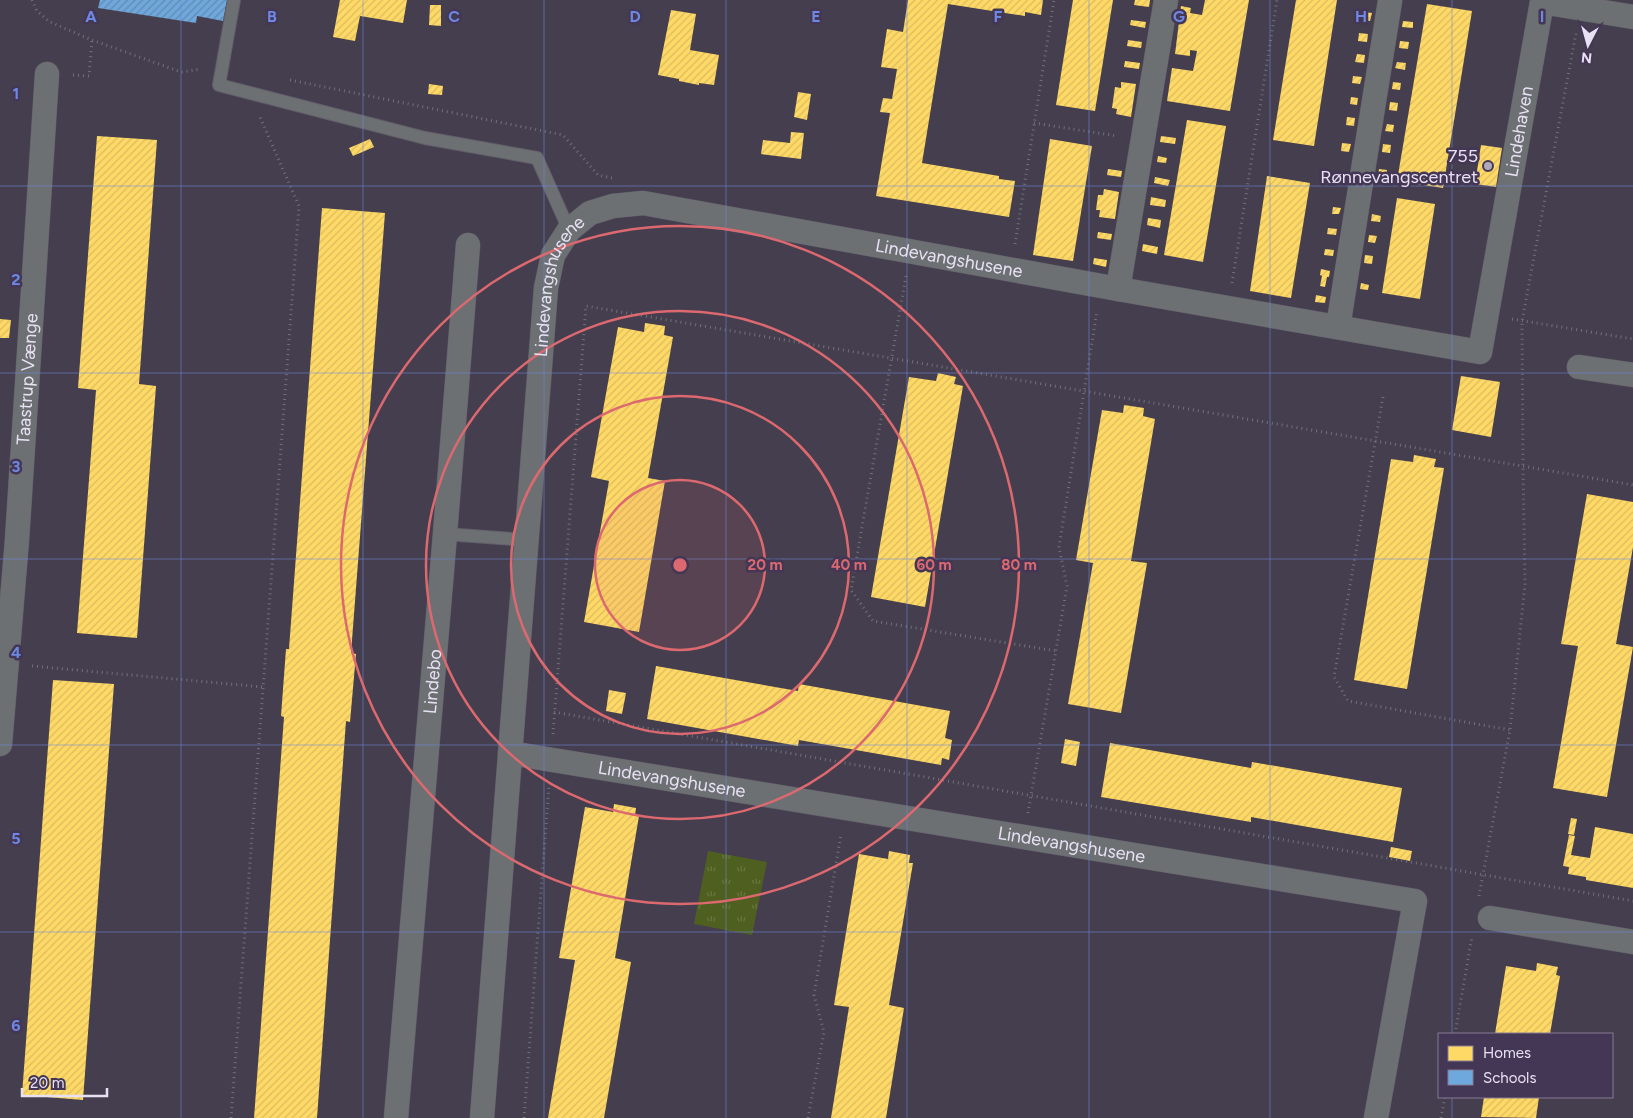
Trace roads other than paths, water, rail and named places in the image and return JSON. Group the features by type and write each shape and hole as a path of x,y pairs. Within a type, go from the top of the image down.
{"street":[{"path":"1110,288 1143,140 1166,0"},
{"path":"1338,327 1390,1"},
{"name":"Lindehaven","path":"1480,352 1542,2 1633,17"},
{"name":"Taastrup Vænge","path":"0,744 17,540 47,74"},
{"name":"Lindevangshusene","path":"482,1118 546,288 553,255 569,230 590,213 614,206 643,203 1110,288 1480,352"},
{"name":"Lindebo","path":"396,1118 468,245"},
{"path":"1580,367 1633,376"},
{"name":"Lindevangshusene","path":"510,753 1415,901 1376,1118"},
{"path":"1484,908 1633,942"}],"lane":[{"path":"234,0 219,85 425,138 537,158 569,230"},
{"path":"445,534 526,540"}],"place":[{"name":"755 Rønnevangscentret","path":"1488,166"}]}
